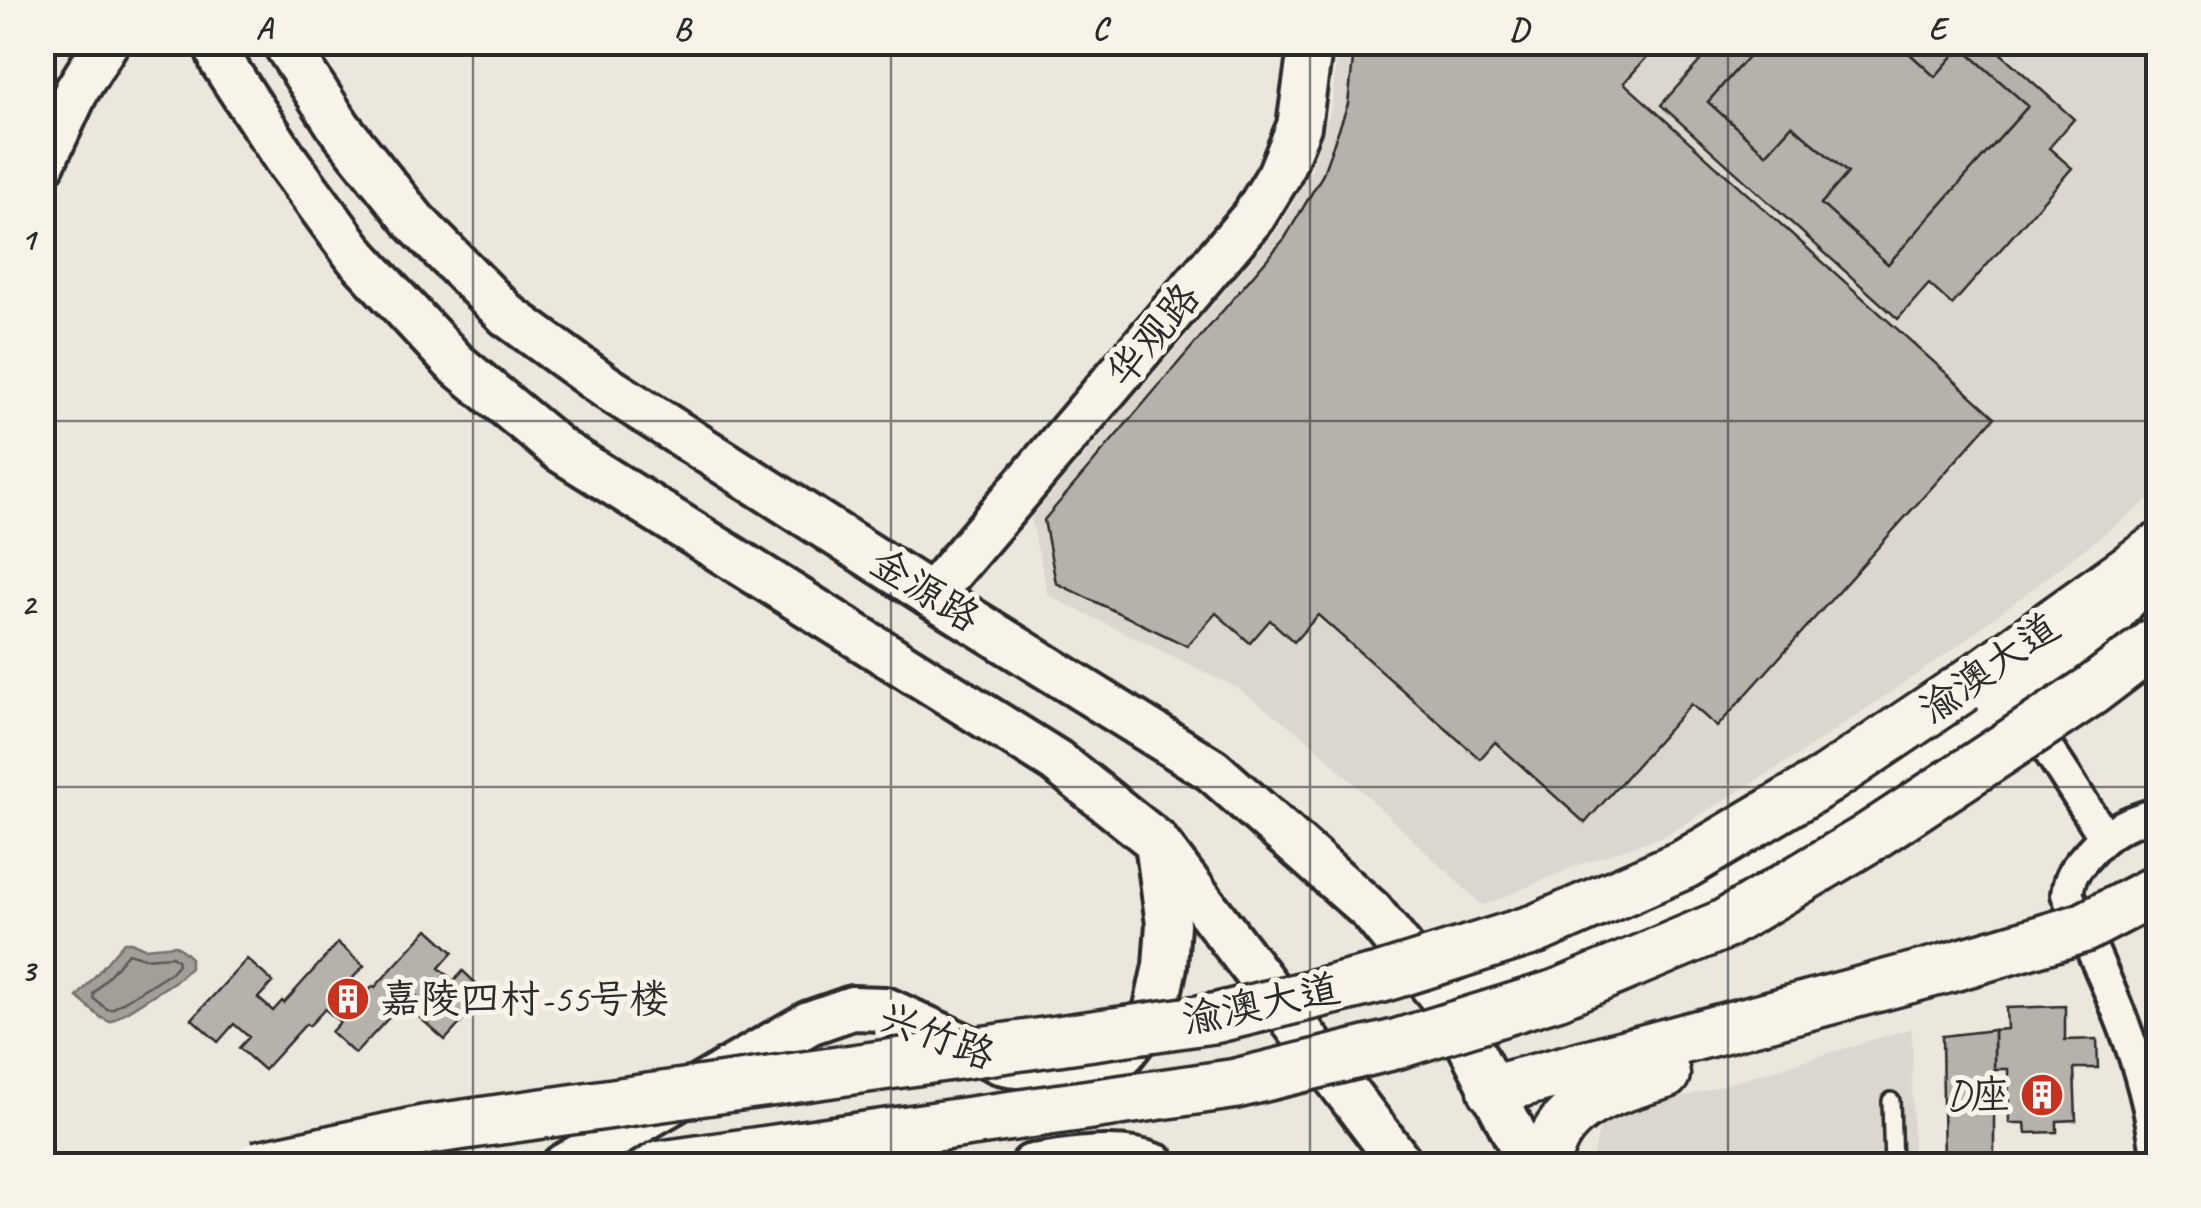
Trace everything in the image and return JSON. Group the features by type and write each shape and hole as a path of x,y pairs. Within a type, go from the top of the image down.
{"main road":[{"path":"42,165 77,90 107,42"},
{"name":"金源路","path":"215,42 222,62 288,163 357,257 456,363 560,450 1056,761 1156,841 1402,1166"},
{"name":"金源路","path":"284,42 339,127 415,222 506,315 606,387 1212,770 1370,911 1451,1009 1531,1166"},
{"name":"华观路","path":"931,595 1254,216 1279,176 1299,126 1311,42"},
{"name":"渝澳大道","path":"256,1166 426,1130 1216,1018 1380,978 1536,929 1685,864 1826,780 2158,548"},
{"path":"1451,1009 1658,921 1736,877 2016,700 2091,638 2158,556"},
{"name":"渝澳大道","path":"659,1166 1234,1084 1397,1044 1558,994 1723,925 1867,839 2091,690 2158,640"},
{"path":"2091,690 2158,674"},
{"name":"兴竹路","path":"563,1166 809,1023 852,1008 884,1008 1000,1062 1041,1071 1083,1069 1123,1053 1155,1012 1165,966 1168,924 1156,841"},
{"path":"1543,1166 1556,1132 1578,1109 1612,1090 1950,980 2083,928 2158,889"},
{"path":"1493,1090 2103,946 2158,918"},
{"path":"1032,1166 1100,1158 1141,1160 1156,1166"}],"street":[{"path":"2016,700 2104,836"},
{"path":"2158,813 2124,824 2104,836 2070,875 2067,894 2128,1030 2146,1086 2158,1166"}],"lane":[{"path":"1891,1101 1893,1166"}],"shaded area":[{"path":"1338,43 2158,43 2158,493 1948,653 1800,754 1667,835 1583,863 1483,906 1307,739 1237,688 1048,595 1031,518 1281,225 1311,170 1332,106"},
{"path":"1912,1028 1913,1165 1591,1166 1601,1122"}],"water":[{"path":"124,942 144,948 176,945 190,957 190,968 110,1022 77,997"}],"building":[{"path":"1355,42 1660,42 1624,83 1995,417 1717,727 1691,704 1585,823 1495,742 1480,759 1318,615 1294,642 1270,620 1250,643 1216,613 1187,646 1056,583 1044,520 1285,238 1322,176 1348,104"},
{"path":"1717,42 1761,42 1708,102 1766,154 1792,125 1848,173 1821,204 1888,264 2028,106 1961,47 1935,77 1897,42 1988,42 2074,119 2049,148 2072,168 1952,305 1929,284 1898,319 1661,105"},
{"path":"1761,42 1897,42 1935,77 1961,47 2028,106 1888,264 1821,204 1848,173 1792,125 1766,154 1708,102"},
{"name":"嘉陵四村-55号楼","path":"428,929 453,952 439,968 454,981 463,971 487,994 445,1040 420,1018 430,1008 414,994 355,1054 331,1032 340,1022 325,1009 264,1070 239,1048 249,1037 234,1024 218,1042 192,1019 247,959 273,982 258,998 273,1011 338,943 364,966 349,982 364,996"},
{"name":"D座","path":"2065,1006 2065,1040 2097,1039 2098,1068 2074,1068 2076,1120 2057,1121 2057,1132 2026,1133 2025,1123 2009,1123 2008,1069 1994,1069 1994,1030 2007,1029 2006,1008"},
{"path":"1994,1030 1994,1166 1944,1166 1942,1036"}],"place":[{"name":"嘉陵四村-55号楼","path":"348,999"},
{"name":"D座","path":"2042,1095"}]}
